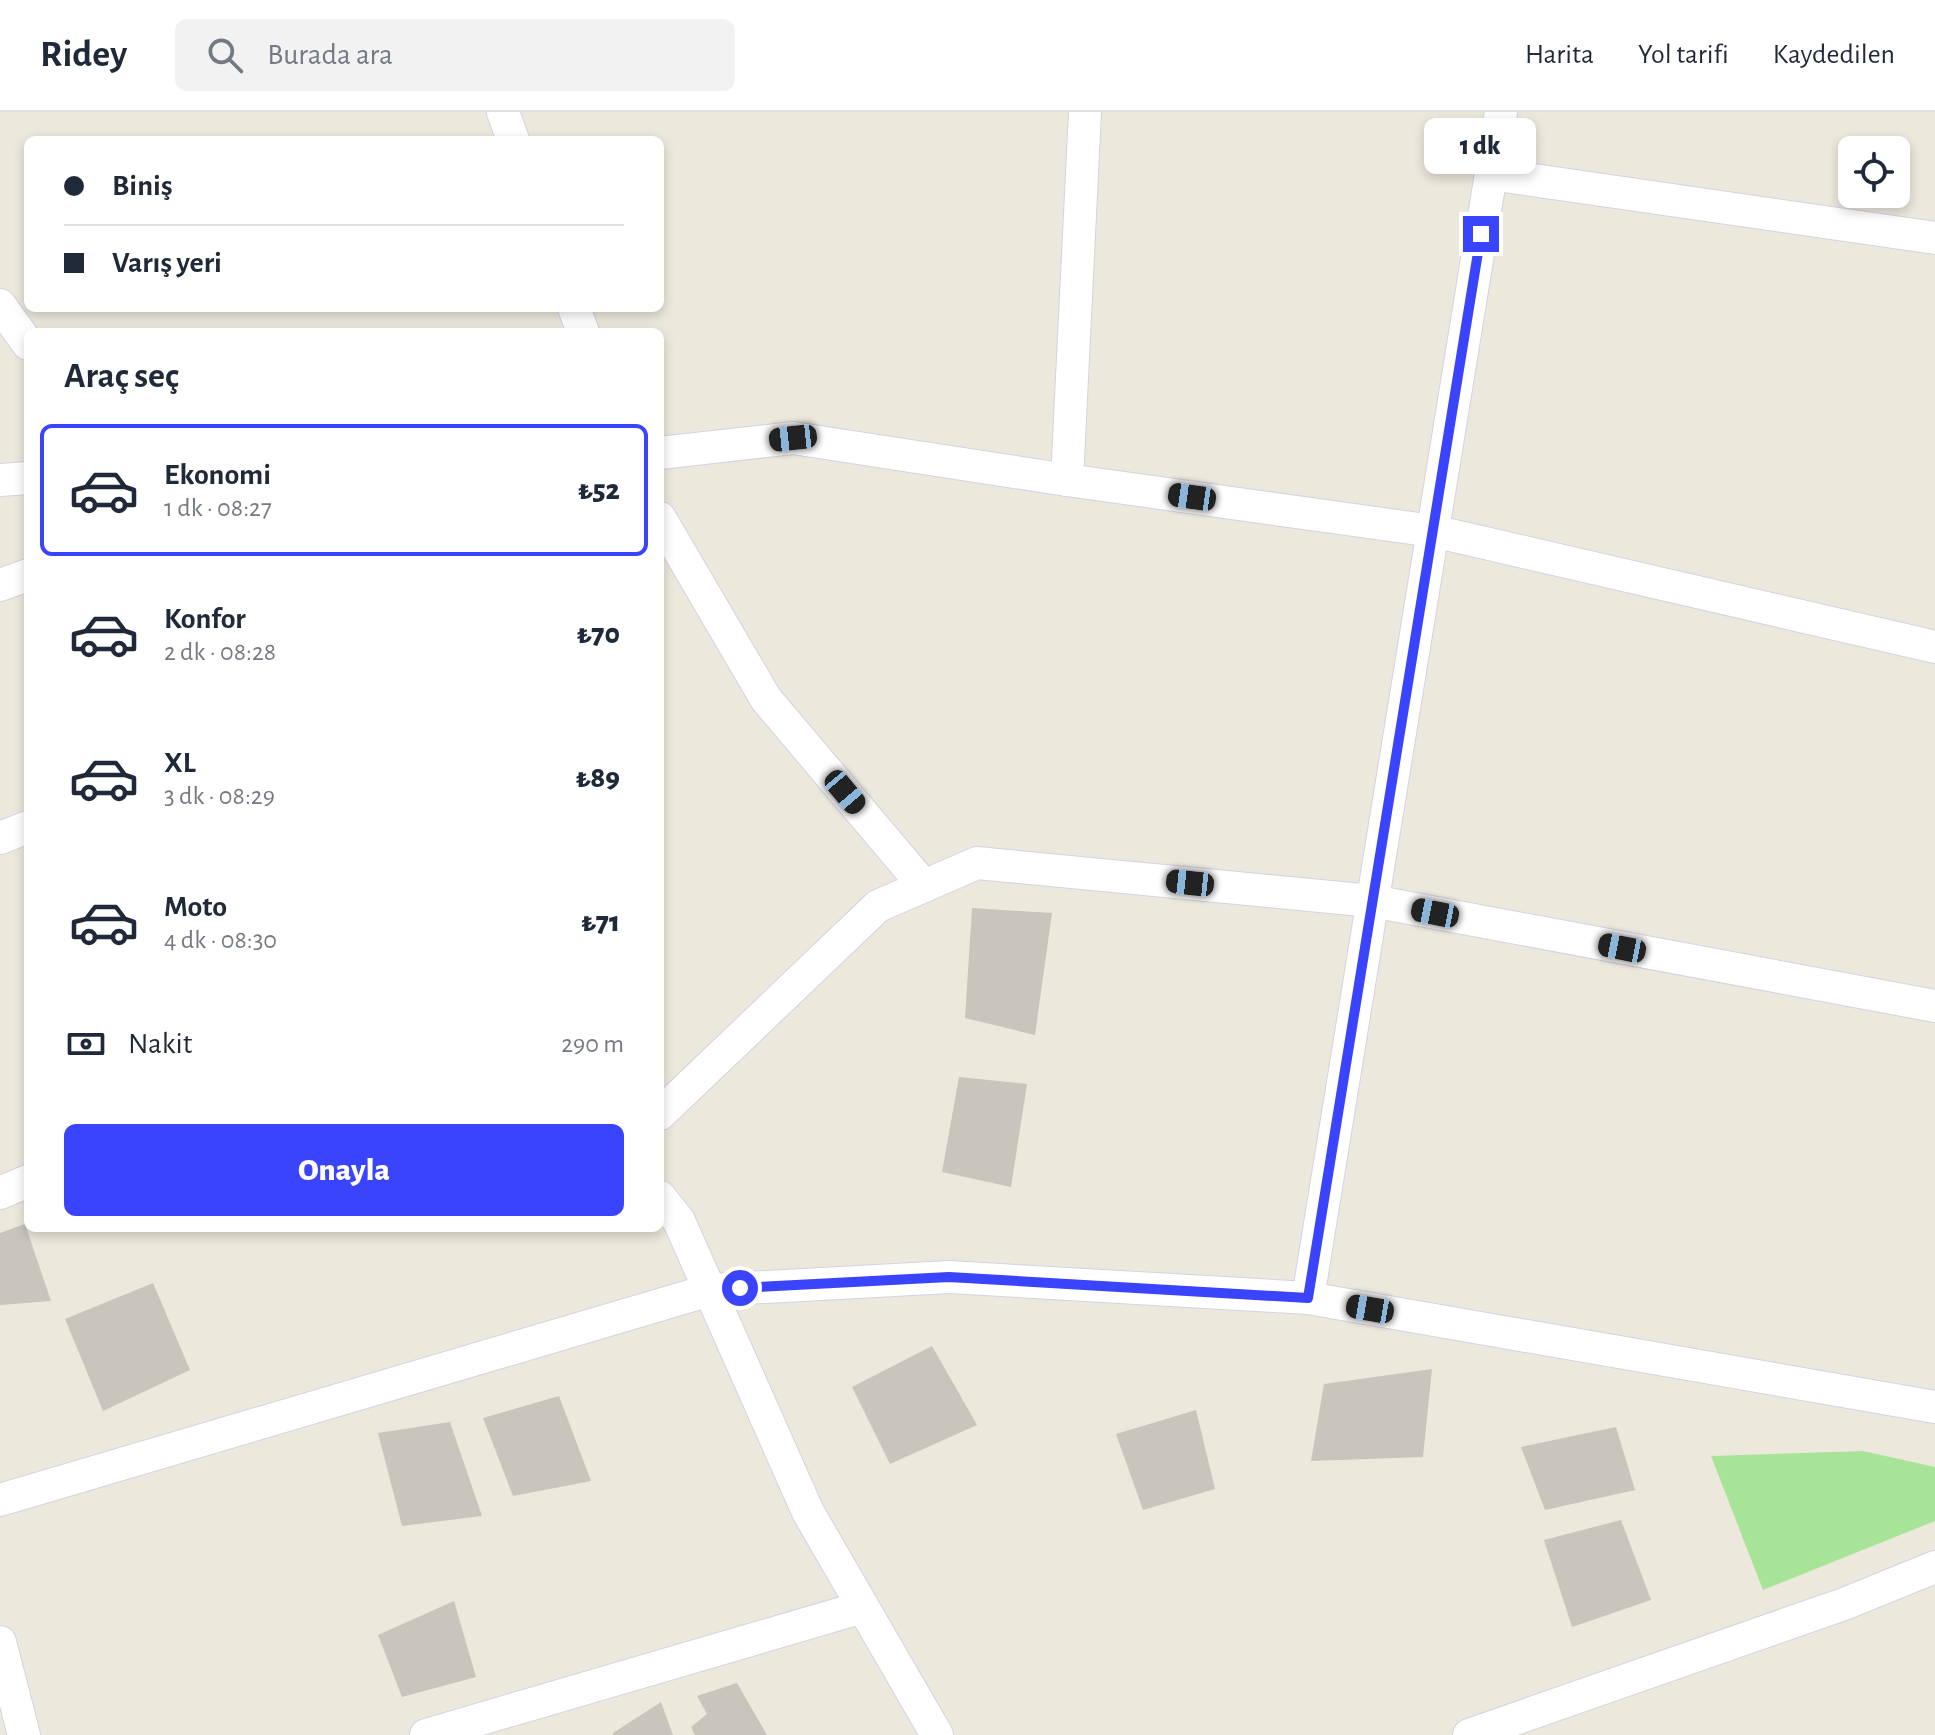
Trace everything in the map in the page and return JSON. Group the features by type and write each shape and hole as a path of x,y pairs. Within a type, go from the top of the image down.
{"street":[{"path":"503,112 512,136"},
{"path":"1067,480 1085,112"},
{"path":"1308,1298 1501,112"},
{"path":"1491,174 1935,238"},
{"path":"0,305 24,338"},
{"path":"664,453 793,438 1433,531 1935,647"},
{"path":"0,480 24,478"},
{"path":"664,525 766,699 924,886"},
{"path":"0,585 24,576"},
{"path":"0,838 24,829"},
{"path":"664,1110 878,906 977,863 1372,901 1935,1006"},
{"path":"0,1193 24,1183"},
{"path":"664,1202 679,1221 808,1512 937,1735"},
{"path":"0,1500 710,1290 949,1277 1308,1298 1935,1407"},
{"path":"1469,1735 1844,1604 1935,1567"},
{"path":"426,1735 863,1607"},
{"path":"0,1642 24,1735"}],"green space":[{"path":"1863,1451 1935,1467 1935,1521 1763,1590 1711,1456"}],"building":[{"path":"972,908 1052,913 1035,1035 965,1018"},
{"path":"959,1077 1027,1084 1011,1187 942,1172"},
{"path":"24,1224 24,1232 28,1232 51,1301 0,1305 0,1233"},
{"path":"153,1283 190,1370 103,1411 65,1319"},
{"path":"932,1346 977,1425 890,1464 852,1387"},
{"path":"1432,1369 1423,1457 1311,1461 1324,1384"},
{"path":"559,1396 591,1481 513,1496 483,1418"},
{"path":"1196,1410 1215,1489 1143,1510 1116,1434"},
{"path":"450,1422 482,1516 402,1526 378,1433"},
{"path":"1616,1427 1635,1490 1545,1510 1521,1447"},
{"path":"1621,1520 1651,1600 1572,1627 1544,1540"},
{"path":"454,1601 476,1677 402,1697 378,1635"},
{"path":"737,1683 767,1735 695,1735 691,1727 707,1714 697,1696"},
{"path":"661,1702 673,1735 613,1735 613,1733"}],"route":[{"path":"740,1288 949,1277 1308,1298 1481,234"}]}
